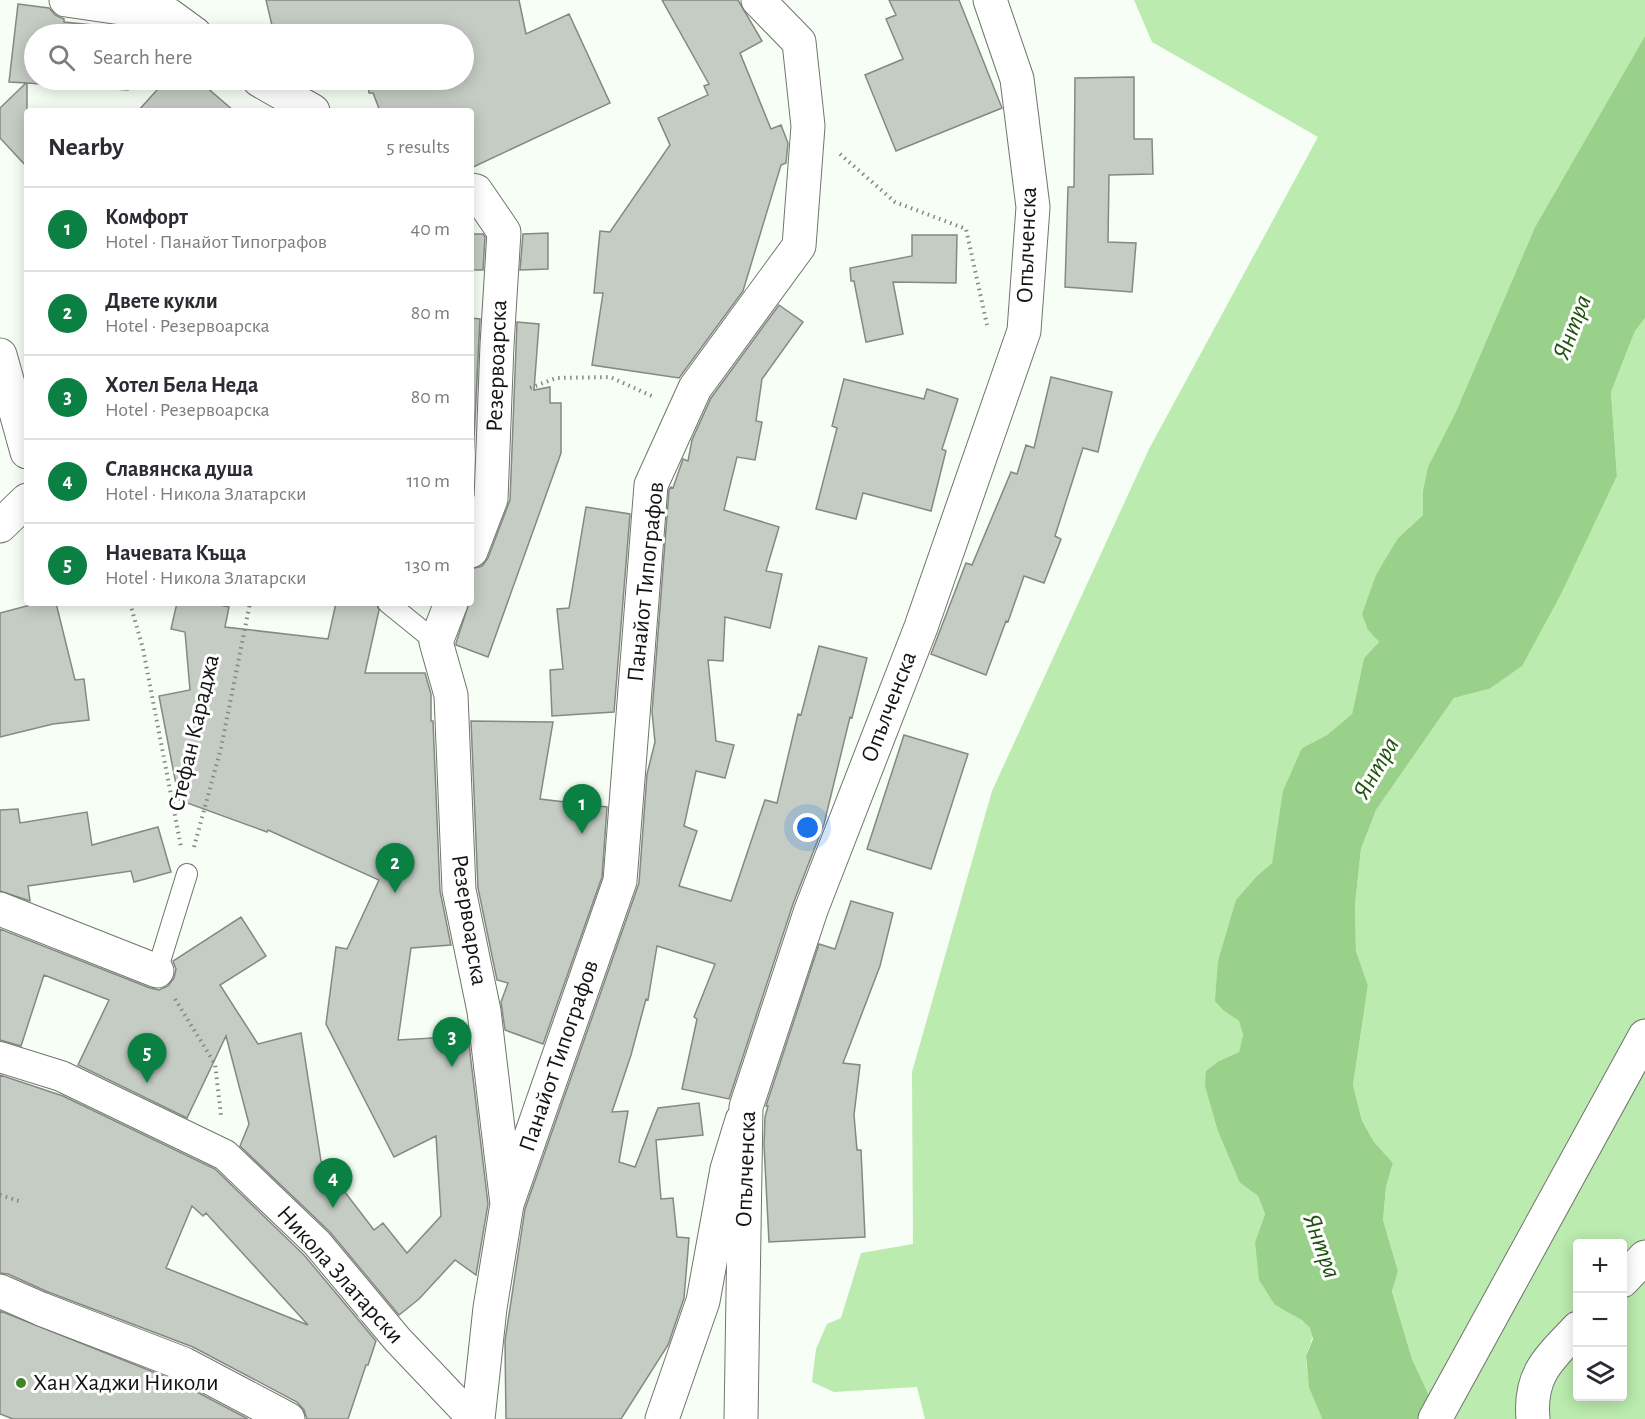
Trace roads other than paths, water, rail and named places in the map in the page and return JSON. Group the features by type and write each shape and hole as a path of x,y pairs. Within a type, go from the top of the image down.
{"street":[{"path":"66,0 169,15 181,24"},
{"name":"Панайот Типографов","path":"507,1204 620,881 651,485 695,388 799,246 808,126 799,42 758,0"},
{"name":"Опълченска","path":"741,1419 746,1107 811,910 921,627 1024,331 1033,207 1017,79 990,0"},
{"path":"276,90 308,108"},
{"name":"Резервоарска","path":"474,191 504,232 491,499 474,543"},
{"path":"0,355 8,403 24,444"},
{"path":"0,526 24,503"},
{"path":"436,642 450,606"},
{"name":"Резервоарска","path":"436,642 451,695 459,890 484,1011 507,1204 490,1308 476,1419"},
{"path":"0,909 157,971"},
{"path":"1435,1419 1645,1036"},
{"name":"Никола Златарски","path":"0,1057 61,1076 225,1155 317,1243 397,1340 476,1419"},
{"path":"662,1419 704,1300 727,1169 746,1107"},
{"path":"1627,1277 1645,1257"},
{"path":"0,1291 184,1364 288,1419"},
{"path":"1533,1419 1531,1397 1544,1364 1573,1333"}],"lane":[{"path":"392,606 436,642"},
{"path":"157,971 187,874"}],"water":[{"name":"Янтра","path":"1645,36 1645,318 1635,331 1611,392 1617,476 1560,596 1522,666 1489,689 1454,698 1376,810 1361,849 1355,905 1356,951 1368,986 1353,1085 1362,1120 1374,1142 1393,1163 1386,1187 1383,1220 1398,1271 1392,1291 1412,1359 1440,1419 1322,1419 1309,1387 1306,1356 1313,1339 1310,1328 1302,1320 1275,1305 1259,1280 1255,1242 1265,1214 1258,1196 1240,1183 1218,1131 1205,1086 1206,1071 1219,1061 1239,1052 1243,1035 1239,1021 1224,1011 1215,1001 1218,961 1236,900 1272,863 1283,791 1302,748 1327,735 1352,714 1364,658 1379,642 1368,630 1362,614 1376,575 1398,538 1423,515 1423,491 1428,467 1456,412 1535,227"}],"place":[{"name":"Комфорт","path":"582,834"},
{"name":"Двете кукли","path":"395,893"},
{"name":"Xотел Бела Неда","path":"452,1067"},
{"name":"Начевата Къща","path":"147,1083"},
{"name":"Славянска душа","path":"333,1208"},
{"name":"Хан Хаджи Николи","path":"21,1383"}]}
